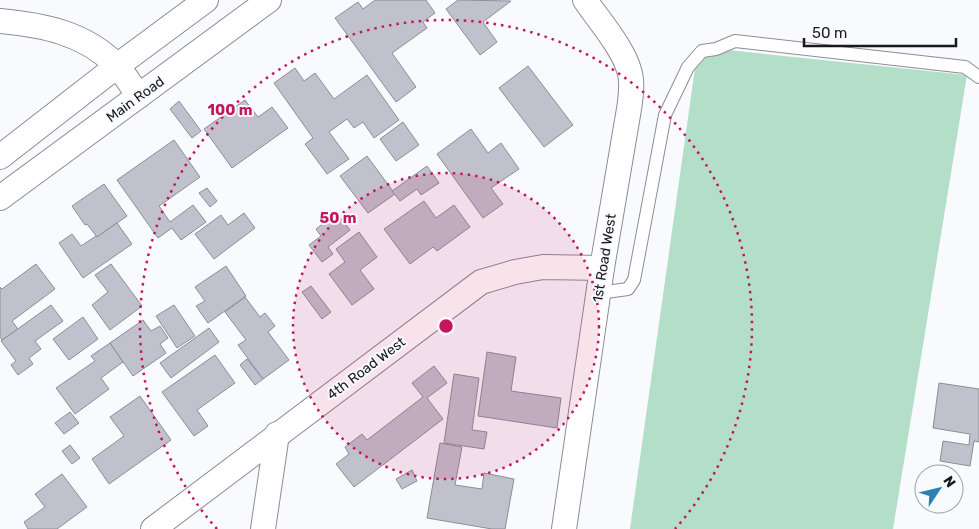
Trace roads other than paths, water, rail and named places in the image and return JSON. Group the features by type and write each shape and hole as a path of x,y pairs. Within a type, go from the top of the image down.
{"street":[{"path":"0,157 206,0"},
{"name":"Main Road","path":"0,198 269,0"},
{"name":"1st Road West","path":"564,529 598,293 628,118 631,90 629,70 622,52 585,0"},
{"path":"0,21 30,24 55,30 85,41 102,52 117,66 139,96"},
{"name":"4th Road West","path":"153,529 481,282 515,272 543,267 602,268"},
{"path":"263,529 277,434"}],"lane":[{"path":"598,293 628,289 634,280 665,115 688,67 702,51 716,49 735,41 965,67 979,77"}]}
